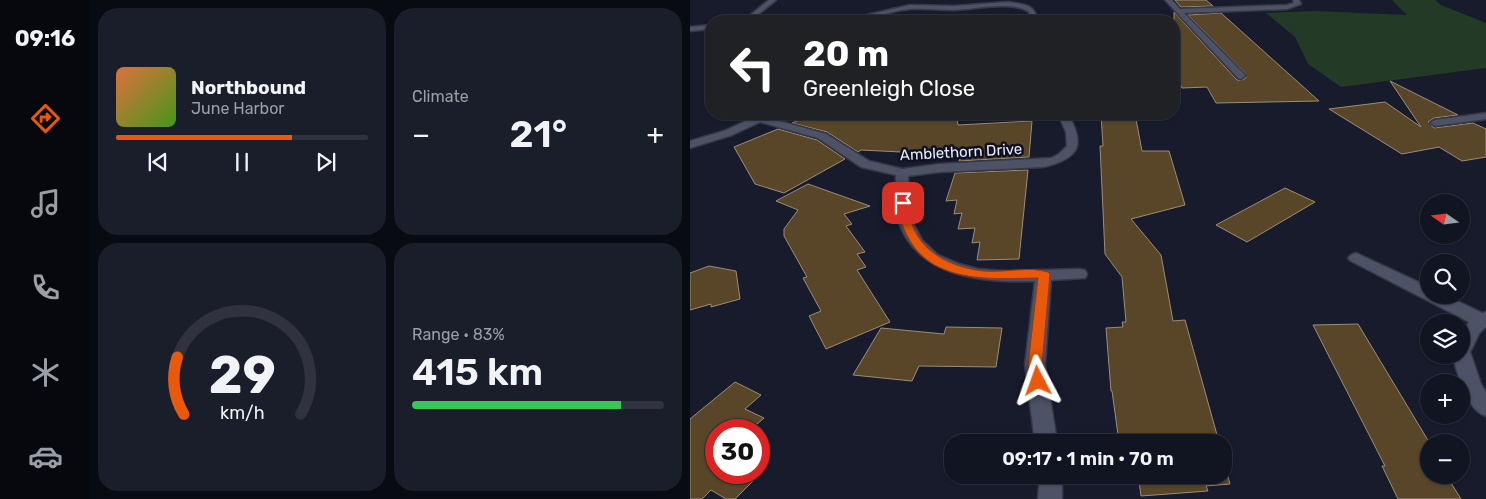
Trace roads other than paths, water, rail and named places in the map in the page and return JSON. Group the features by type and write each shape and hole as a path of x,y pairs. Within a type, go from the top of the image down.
{"street":[{"path":"754,15 773,0"},
{"path":"866,15 910,3 954,8 1017,5 1029,0"},
{"path":"1168,0 1241,76"},
{"path":"1178,10 1288,7 1298,4 1296,0"},
{"path":"1017,5 1032,11 1033,15"},
{"path":"690,29 705,27"},
{"path":"1435,123 1486,116"},
{"path":"690,145 728,133 756,120"},
{"name":"Amblethorn Drive","path":"776,120 822,136 865,164 902,173 940,168 1044,163 1057,160 1068,155 1073,148 1074,140 1071,127 1067,120"},
{"path":"902,173 903,218 917,244 931,258 952,268 983,275 1079,274"},
{"path":"1356,258 1420,290"},
{"path":"1044,274 1035,365 1045,434"},
{"path":"1450,304 1484,319 1473,328 1470,334"},
{"path":"1465,364 1472,387 1486,408"},
{"path":"1050,484 1050,499"}]}
